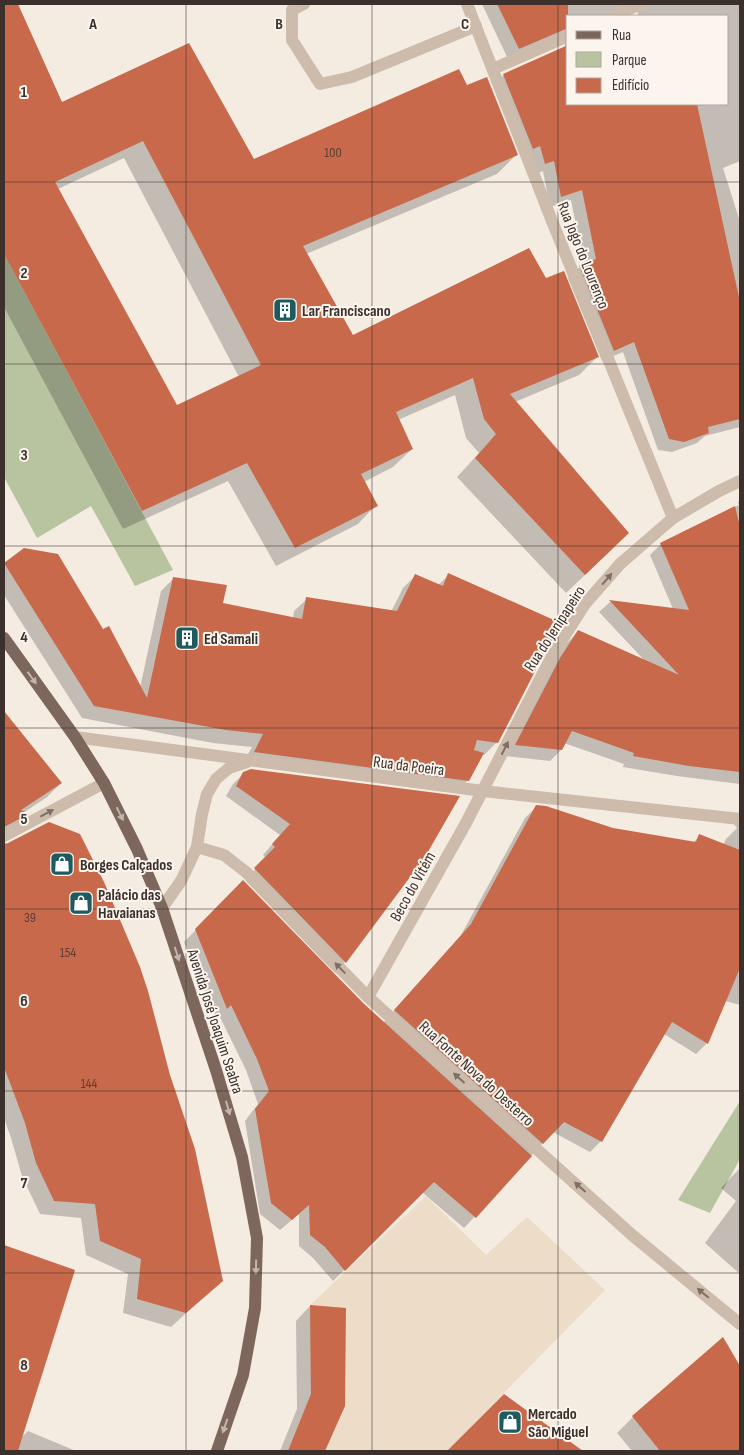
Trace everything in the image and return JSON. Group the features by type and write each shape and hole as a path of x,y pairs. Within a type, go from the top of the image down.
{"main road":[{"name":"Avenida José Joaquim Seabra","path":"4,638 75,737 104,783 137,849 162,908 240,1148 257,1238 255,1308 243,1375 216,1451"}],"street":[{"path":"304,4 292,10 292,40 320,84 352,77 476,26"},
{"name":"Rua Jogo do Lourenço","path":"467,4 552,221 673,518"},
{"path":"614,15 641,4"},
{"path":"493,69 566,37"},
{"name":"Rua do Jenipapeiro","path":"483,791 553,654 585,604 620,564 673,518 740,481"},
{"name":"Rua da Poeira","path":"75,737 483,791 740,819"},
{"path":"162,908 181,881 196,847 202,814 208,794 216,779 229,768 250,761"},
{"path":"4,836 104,783"},
{"name":"Beco do Vitém","path":"368,997 483,791"},
{"name":"Rua Fonte Nova do Desterro","path":"196,847 224,855 246,872 368,997 632,1235 740,1324"}],"green space":[{"path":"4,254 173,570 135,586 91,506 37,538 4,477"},
{"path":"740,1101 740,1159 710,1213 678,1200"}],"shaded area":[{"path":"426,1196 486,1255 527,1217 605,1290 447,1451 288,1451 311,1393 310,1305"}],"building":[{"path":"4,4 18,4 62,102 189,43 254,159 459,69 467,85 487,77 518,155 303,246 353,335 529,248 546,278 564,271 599,357 510,394 629,533 585,575 475,458 496,434 484,419 473,378 396,412 413,449 361,474 378,506 295,548 247,463 142,511 4,254","holes":["143,141 261,365 177,405 55,182"]},
{"path":"497,4 568,4 566,29 519,49"},
{"path":"566,46 566,105 697,105 740,302 740,419 708,427 709,433 684,442 669,439 634,342 614,351 579,265 596,259 582,190 561,197 554,161 545,164 540,146 533,149 503,74"},
{"path":"735,506 740,527 740,772 689,766 633,756 634,753 572,731 562,750 515,745 560,658 578,630 679,675 609,600 689,610 660,543"},
{"path":"24,548 58,554 103,629 109,626 147,698 173,577 227,585 223,603 302,619 306,597 397,611 415,574 443,586 448,573 563,624 546,650 498,743 477,740 474,750 484,753 469,781 254,752 263,734 226,730 94,706 4,563"},
{"path":"4,711 62,783 21,810 29,814 4,827"},
{"path":"251,769 460,796 425,857 346,963 254,868 275,847 272,844 290,824 236,786 243,772"},
{"path":"536,805 546,806 613,828 696,842 699,834 740,850 740,968 708,1044 672,1022 602,1142 564,1122 543,1144 394,1010 471,924"},
{"path":"49,822 80,834 104,882 140,967 170,1075 195,1149 223,1281 186,1313 137,1299 141,1259 100,1241 95,1204 54,1201 36,1163 25,1123 4,1067 4,844"},
{"path":"243,880 363,1003 532,1156 476,1218 434,1182 345,1271 325,1247 310,1235 309,1205 292,1220 271,1203 255,1109 269,1091 257,1059 231,1005 227,1009 195,929"},
{"path":"4,1245 75,1270 18,1451 4,1451"},
{"path":"310,1305 346,1308 345,1406 325,1451 288,1451 311,1394"},
{"path":"723,1337 740,1366 740,1451 660,1451 632,1416"},
{"name":"Mercado São Miguel","path":"504,1394 583,1451 447,1451"}],"place":[{"name":"Lar Franciscano","path":"285,310"},
{"name":"Ed Samali","path":"187,638"},
{"name":"Borges Calçados","path":"62,864"},
{"name":"Palácio das Havaianas","path":"81,903"},
{"name":"Mercado São Miguel","path":"510,1422"}]}
